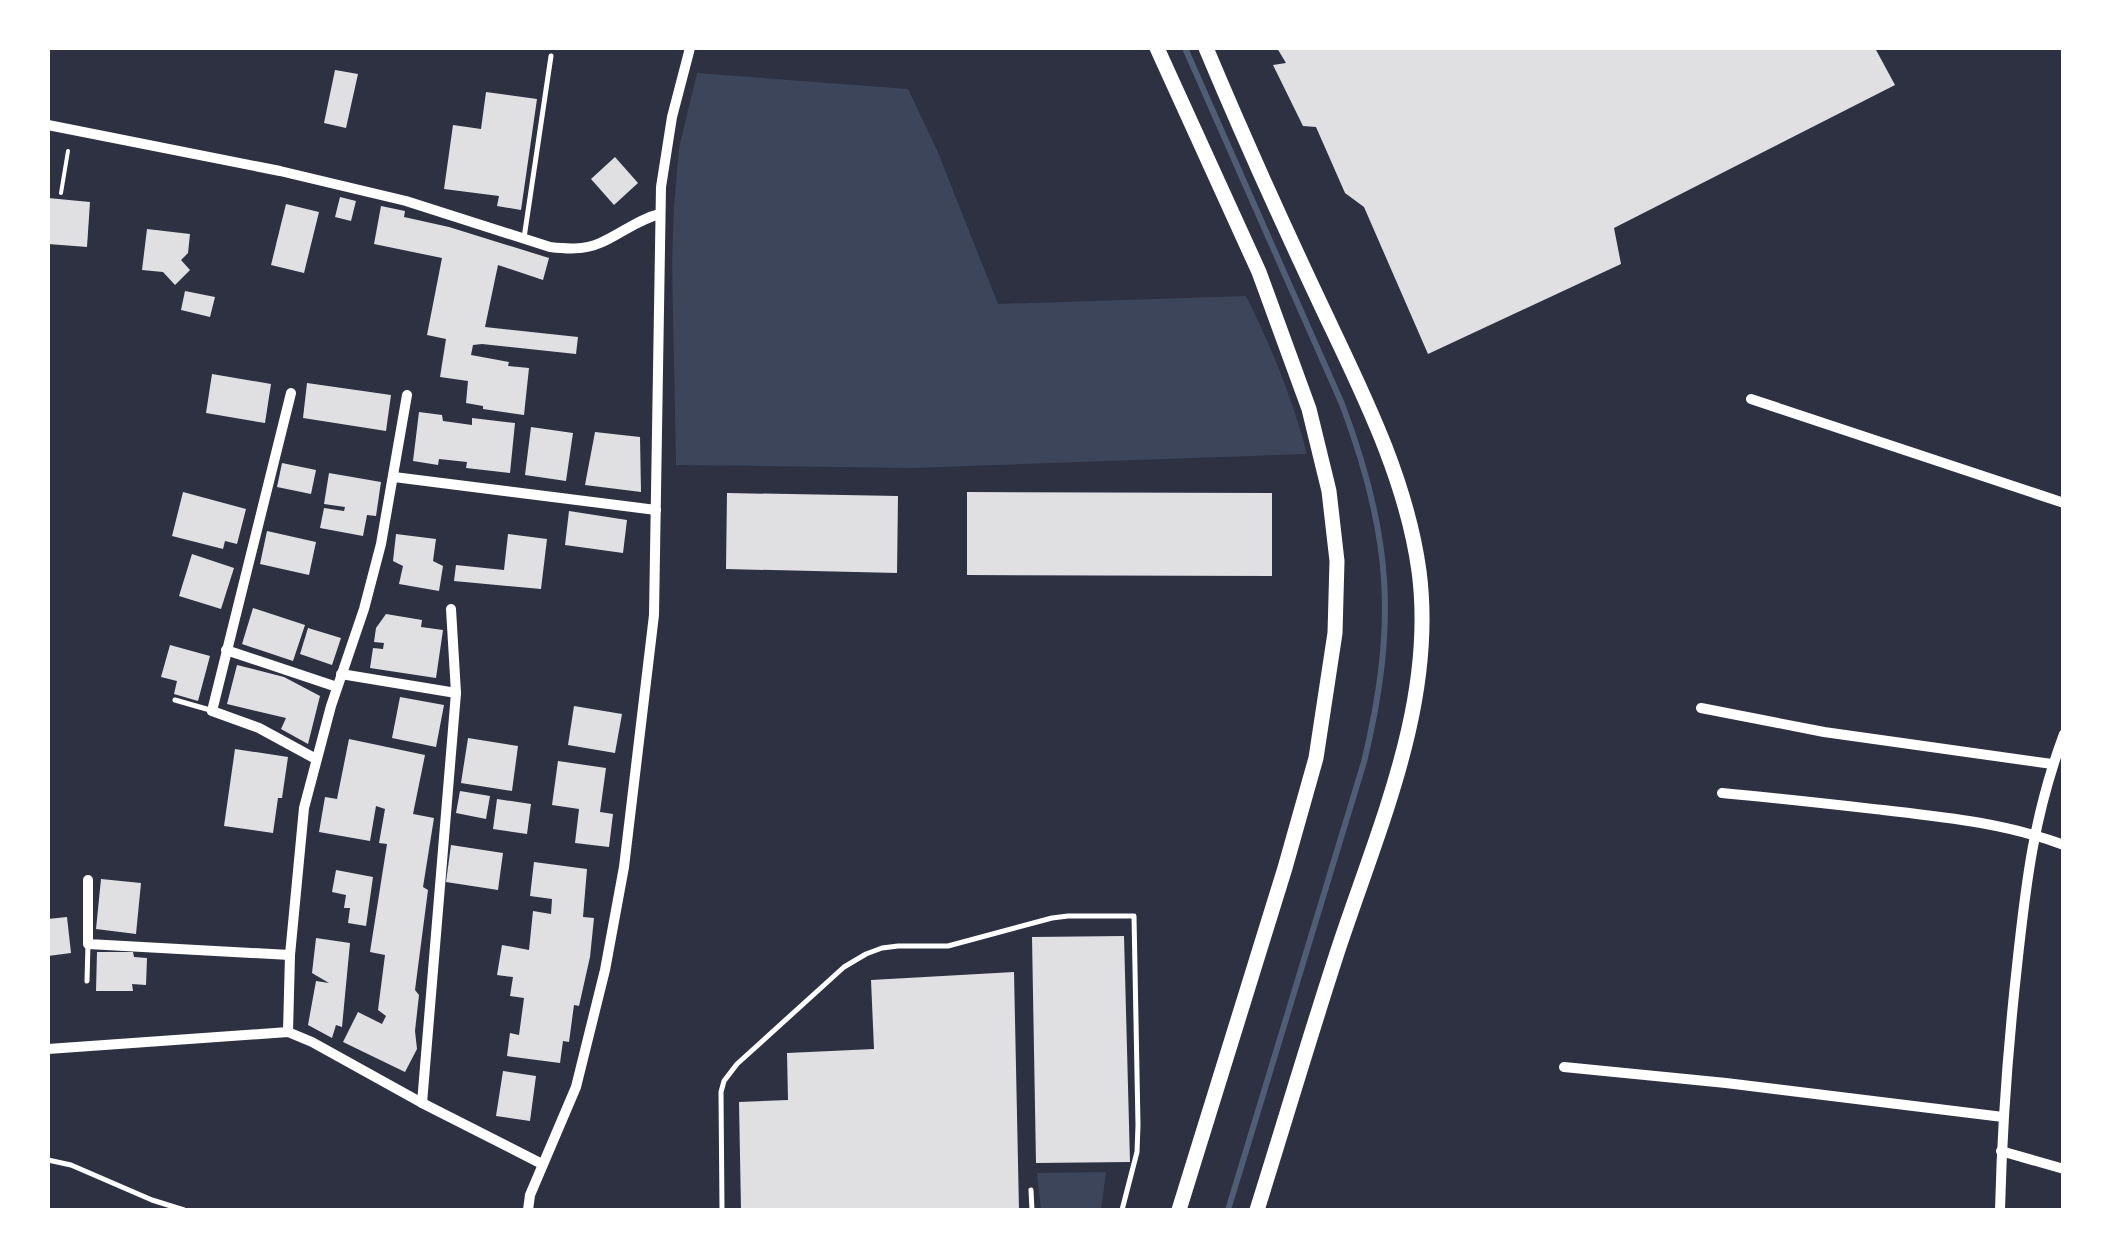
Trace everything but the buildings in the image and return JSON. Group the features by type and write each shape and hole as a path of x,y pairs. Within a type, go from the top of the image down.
{"main road":[{"path":"1157,48 1258,272 1309,409 1331,503 1337,586 1331,672 1312,775 1180,1210"},
{"path":"1206,48 1388,454 1411,533 1422,608 1420,664 1404,749 1258,1210"}],"street":[{"path":"528,1210 542,1164 576,1087 592,1030 624,867 654,615 661,186 672,117 690,48"},
{"path":"48,125 280,171 406,201 550,248 596,245 660,214"},
{"path":"291,393 212,711 259,728 316,759"},
{"path":"288,1032 290,954 301,834 316,759 364,609 394,477 407,395"},
{"path":"1751,398 2064,503"},
{"path":"394,477 656,510"},
{"path":"422,1104 456,693 451,609"},
{"path":"226,650 337,687"},
{"path":"341,674 456,693"},
{"path":"1701,708 1824,732 2052,764"},
{"path":"2000,1210 2003,1117 2034,834 2064,734"},
{"path":"1722,793 2004,826 2064,844"},
{"path":"88,880 88,944 290,954"},
{"path":"48,1050 288,1032 542,1164"},
{"path":"1564,1067 2003,1117"},
{"path":"2002,1151 2064,1169"}],"lane":[{"path":"524,241 551,56"},
{"path":"175,700 212,711"},
{"path":"722,1210 719,1118 724,1080 844,967 882,948 948,946 1052,918 1134,916 1136,1152 1122,1210"},
{"path":"87,981 88,944"},
{"path":"48,1160 71,1165 184,1210"},
{"path":"1031,1190 1032,1210"}],"path":[{"path":"62,193 68,152"}],"shaded area":[{"path":"697,73 908,89 937,150 998,304 1246,296 1281,374 1307,454 912,468 676,465 674,206 679,148"},
{"path":"1106,1172 1101,1210 1041,1210 1037,1173"}],"waterway":[{"path":"1185,48 1342,404 1371,496 1384,581 1382,667 1364,762 1228,1210"}]}
